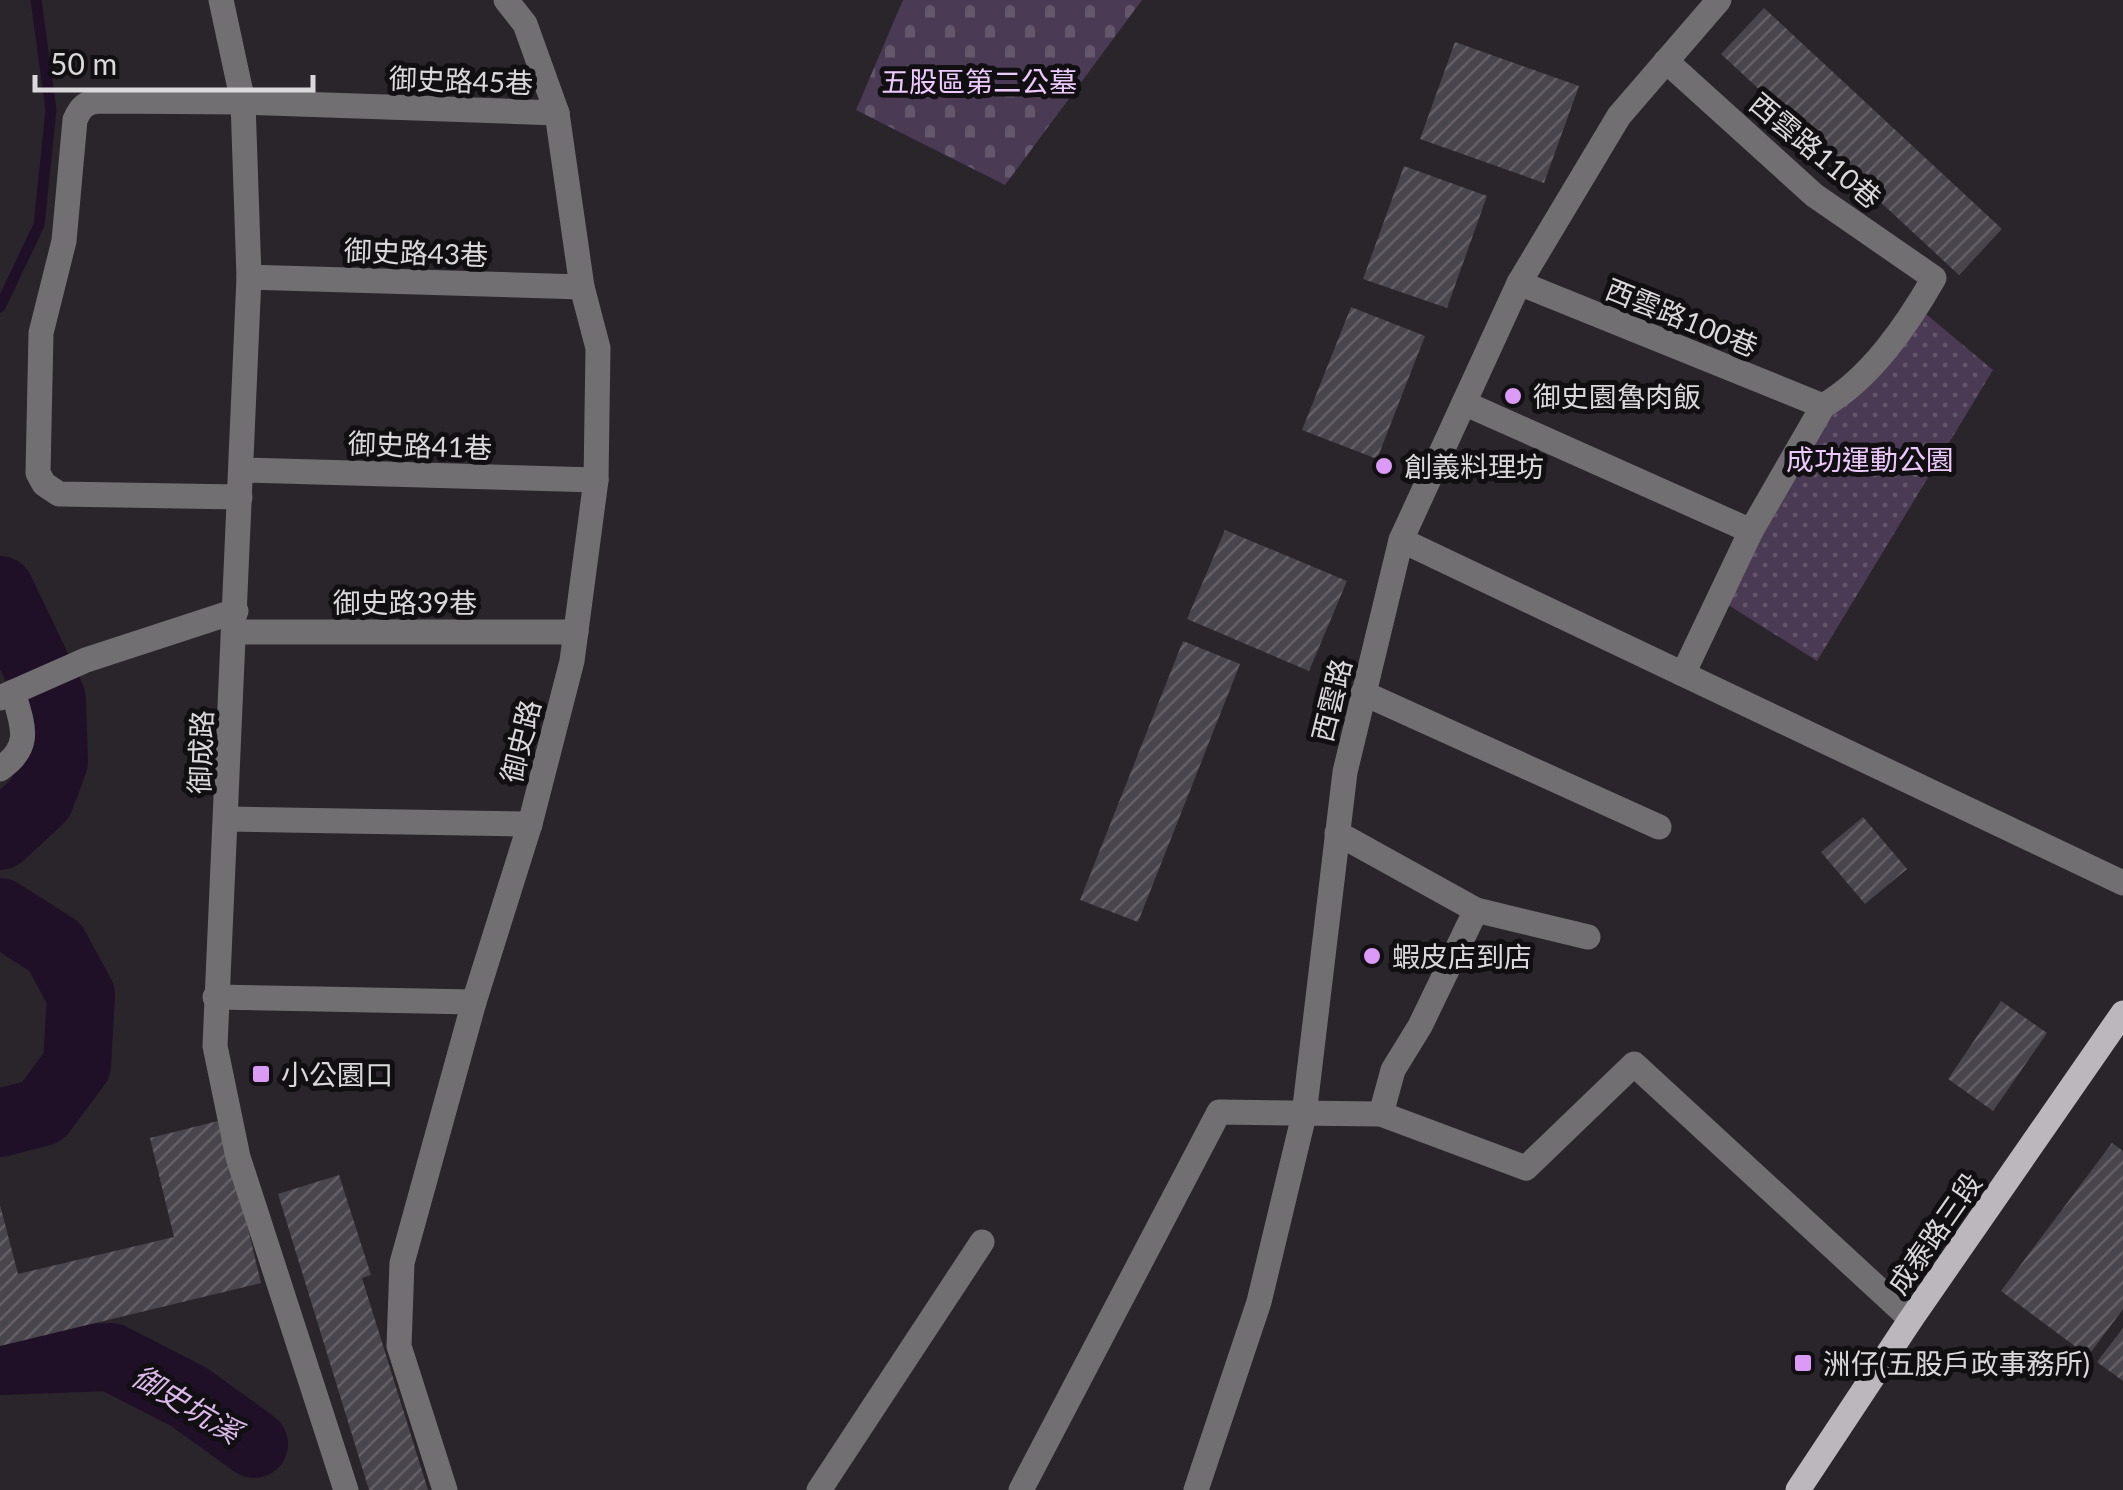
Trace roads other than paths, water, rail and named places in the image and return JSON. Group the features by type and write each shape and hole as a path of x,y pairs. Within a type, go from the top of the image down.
{"main road":[{"name":"成泰路三段","path":"1798,1490 2123,1012"}],"street":[{"name":"御成路","path":"221,0 243,102 248,277 214,1046 238,1157 346,1490"},
{"name":"御史路","path":"445,1490 398,1346 402,1263 474,1002 530,824 572,662 596,480 598,348 582,287 558,113 525,24 506,0"},
{"name":"西雲路","path":"1196,1490 1259,1302 1304,1115 1344,772 1401,540 1519,283 1619,116 1719,0"},
{"name":"西雲路110巷","path":"1666,61 1814,195 1934,278 1910,320 1844,394 1823,406"},
{"name":"御史路45巷","path":"240,497 58,494 44,484 38,473 41,333 64,241 75,120 80,108 102,101 243,102 558,113"},
{"name":"御史路43巷","path":"248,277 582,287"},
{"name":"西雲路100巷","path":"1519,283 1823,406"},
{"path":"1464,403 1752,531"},
{"path":"1683,674 1752,531 1823,406"},
{"name":"御史路41巷","path":"241,470 596,480"},
{"path":"1401,540 2123,883"},
{"name":"御史路39巷","path":"6,695 86,660 235,622 576,632"},
{"path":"1364,692 1659,827"},
{"path":"0,769 16,758 24,732 6,695"},
{"path":"227,819 530,824"},
{"path":"1337,833 1476,910 1588,938"},
{"path":"1381,1114 1393,1070 1420,1026 1476,910"},
{"path":"215,998 474,1002"},
{"path":"1022,1490 1219,1112 1381,1114 1526,1168 1634,1064 1911,1319"},
{"path":"819,1490 982,1242"}],"waterway":[{"name":"御史坑溪","path":"0,307 39,225 51,110 36,0"},
{"name":"御史坑溪","path":"0,590 52,699 54,762 40,799 0,836"},
{"name":"御史坑溪","path":"0,912 55,947 81,995 77,1065 42,1112 0,1123"},
{"name":"御史坑溪","path":"0,1361 111,1357 189,1397 254,1444"}],"place":[{"name":"御史園魯肉飯","path":"1513,396"},
{"name":"創義料理坊","path":"1384,466"},
{"name":"蝦皮店到店","path":"1372,956"},
{"name":"小公園口","path":"261,1074"},
{"name":"洲仔(五股戶政事務所)","path":"1803,1363"}],"park label":[{"name":"五股區第二公墓","path":"979,81"},
{"name":"成功運動公園","path":"1870,459"}]}
